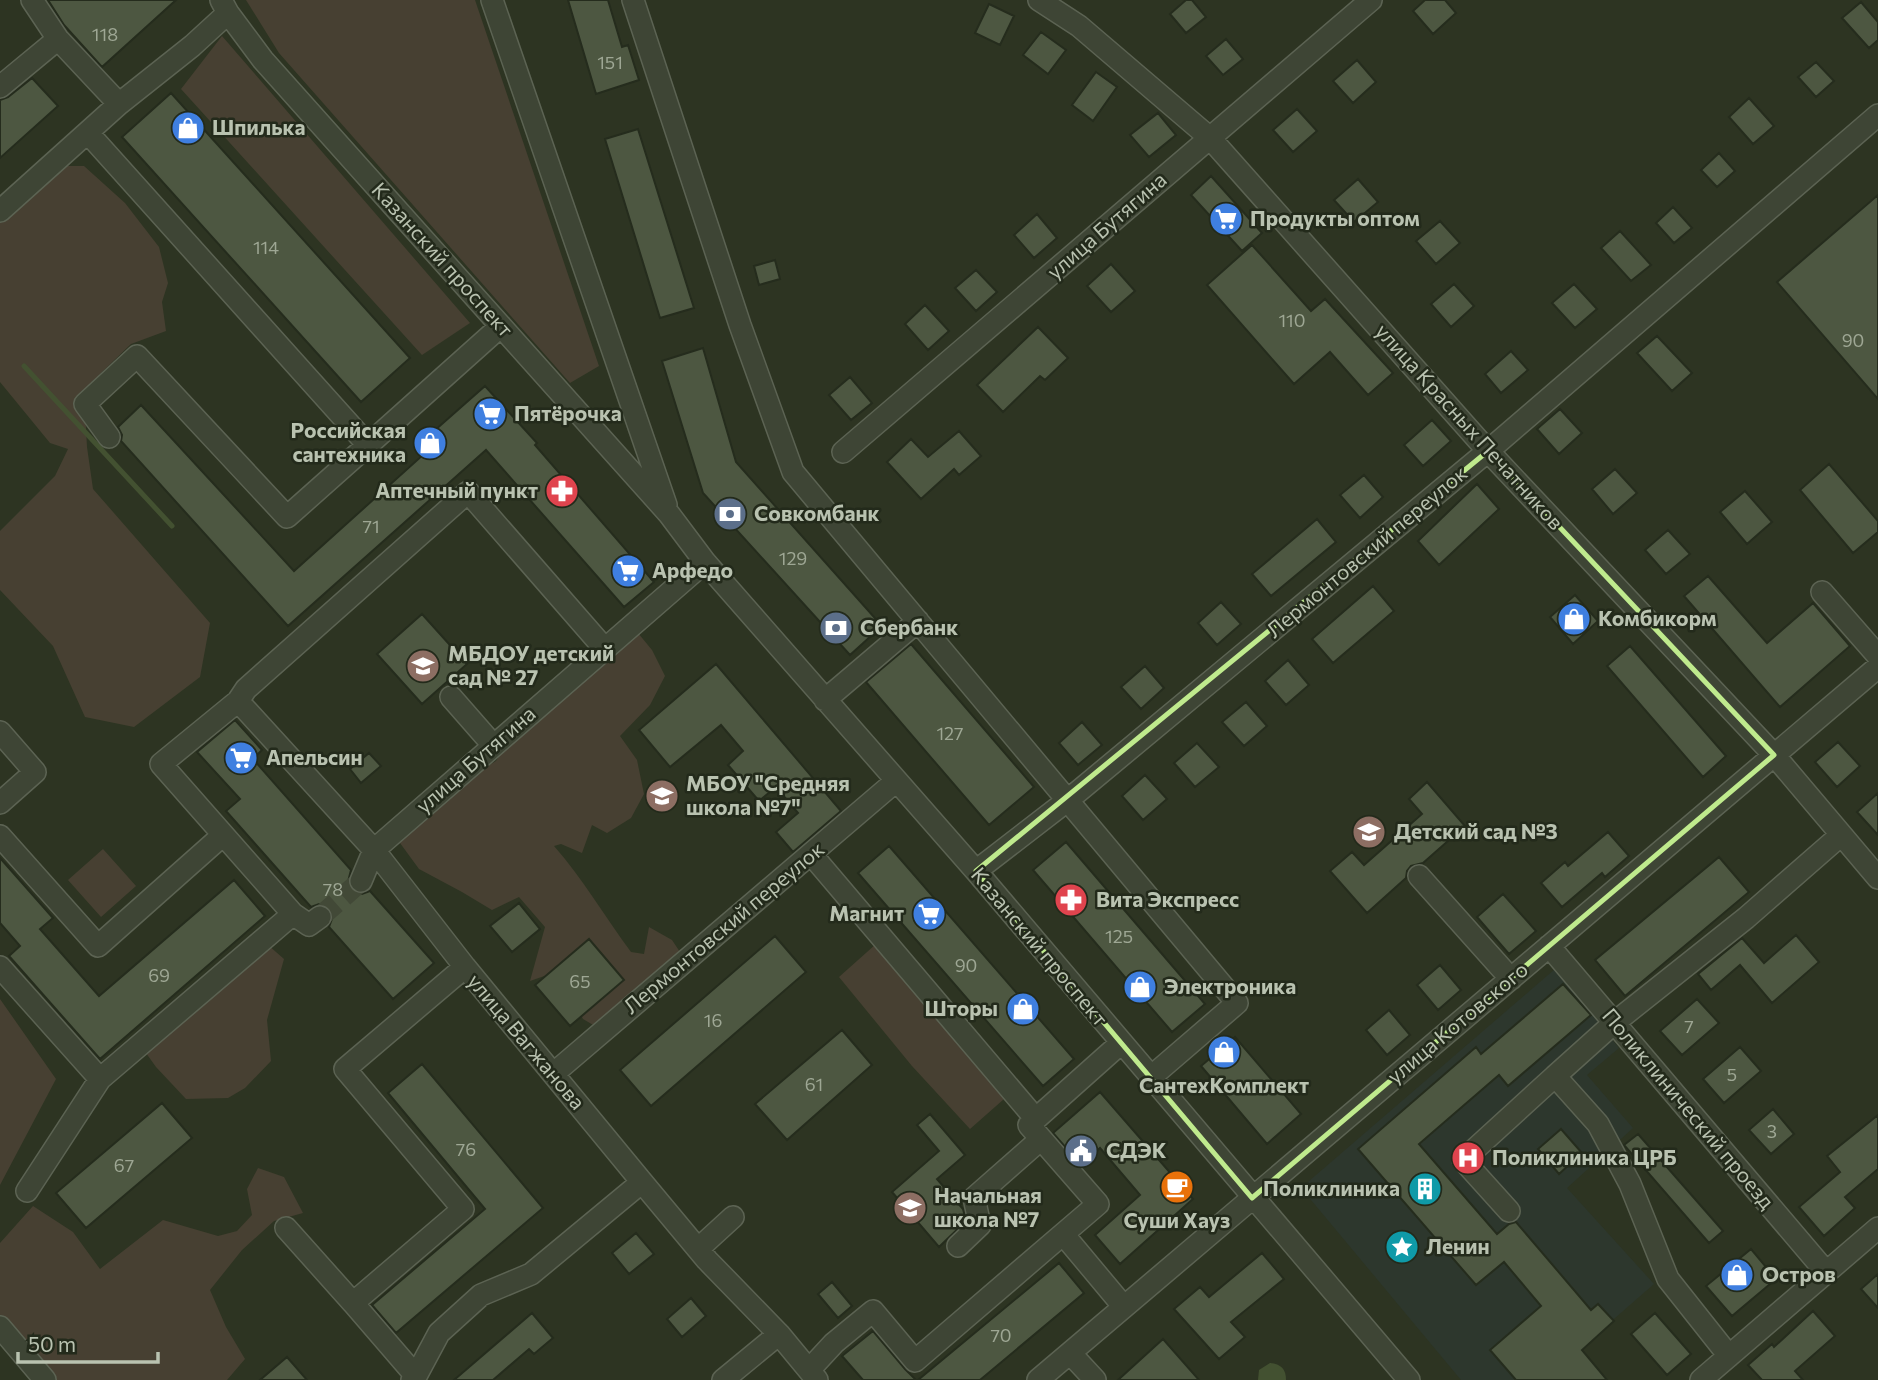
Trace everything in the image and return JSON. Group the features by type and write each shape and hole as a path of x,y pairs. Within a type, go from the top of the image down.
{"street":[{"path":"32,0 58,38 120,104"},
{"name":"Казанский проспект","path":"492,0 669,514"},
{"path":"633,0 740,325 793,472 1237,1003 1151,1077"},
{"name":"улица Красных Печатников","path":"1039,0 1079,26 1210,138 1489,451 1774,755 1878,878"},
{"name":"улица Бутягина","path":"843,452 1371,0"},
{"path":"0,211 120,104 192,46 225,7"},
{"name":"Казанский проспект","path":"225,7 263,60 669,514 705,562 975,871 1409,1380"},
{"path":"0,87 58,38"},
{"name":"Лермонтовский переулок","path":"975,871 1068,800 1489,451 1878,115"},
{"path":"88,133 368,445"},
{"path":"109,437 85,404 137,356 287,517 501,326"},
{"path":"320,917 309,925 293,914 160,764 238,701 246,689 468,492 604,648"},
{"name":"улица Бутягина","path":"374,850 705,562"},
{"path":"1822,592 1878,656"},
{"path":"825,700 918,621"},
{"name":"улица Котовского","path":"1038,1380 1878,667"},
{"path":"451,697 493,745"},
{"name":"улица Вагжанова","path":"238,701 374,850 465,967 698,1249 779,1334 813,1375"},
{"path":"0,732 35,772 0,803"},
{"name":"Лермонтовский переулок","path":"552,1074 896,781"},
{"path":"0,836 98,946 223,835"},
{"path":"1509,1211 1463,1160 1614,1023 1746,918 1841,835"},
{"path":"361,881 374,850"},
{"path":"811,854 1035,1118"},
{"path":"1419,876 1511,979"},
{"path":"27,1191 100,1079 293,914"},
{"name":"Поликлинический проезд","path":"1549,946 1826,1272"},
{"path":"0,967 100,1079"},
{"path":"353,1303 463,1209 345,1069 465,967"},
{"path":"813,1375 834,1343 873,1311 915,1361 1098,1203 1029,1125 1121,1043"},
{"path":"1555,1076 1598,1124 1630,1184 1668,1279 1728,1356"},
{"path":"958,1246 979,1225 974,1198 1041,1139"},
{"path":"286,1228 353,1303 414,1378 439,1333 481,1295 531,1274 642,1182"},
{"path":"698,1249 733,1217"},
{"path":"1701,1380 1878,1228"},
{"path":"1063,1234 1124,1307"},
{"path":"723,1380 779,1334"},
{"path":"3,1337 45,1380"},
{"path":"1070,1353 1095,1380"}],"highlighted area":[{"path":"1488,451 1774,755 1252,1198 976,871"}],"shaded area":[{"path":"246,0 475,0 599,366 570,383 279,53"},
{"path":"222,36 470,323 422,355 181,89"},
{"path":"64,166 84,166 125,203 159,247 168,283 162,302 166,331 131,344 100,374 85,410 93,489 210,623 200,677 134,727 85,717 53,646 0,590 0,531 55,476 68,449 50,443 0,382 0,214"},
{"path":"638,633 652,650 665,676 650,705 620,736 637,760 644,794 631,818 607,833 592,825 582,853 561,844 554,846 631,952 644,954 649,927 672,940 684,958 600,1029 583,1019 568,990 553,973 530,981 545,927 519,897 492,910 419,869 400,843 405,829 454,787 496,761 508,742"},
{"path":"103,849 136,886 101,917 68,880"},
{"path":"876,944 1004,1099 970,1129 912,1066 839,977"},
{"path":"268,945 284,959 267,1020 271,1061 245,1088 228,1098 186,1099 146,1053"},
{"name":"Поликлиника ЦРБ","path":"1555,969 1619,1048 1587,1075 1633,1128 1567,1188 1654,1284 1544,1380 1461,1380 1301,1188"},
{"path":"0,999 56,1079 0,1185"},
{"path":"258,1168 284,1177 303,1213 274,1221 242,1250 210,1290 226,1327 245,1359 227,1380 56,1380 0,1315 0,1243 33,1206 73,1232 100,1269 163,1220 218,1236 237,1231 252,1215 247,1189"},
{"path":"1270,1363 1282,1368 1286,1380 1258,1380 1259,1370"}],"building":[{"path":"48,0 176,0 102,67 64,25"},
{"path":"568,0 608,0 622,47 628,45 639,80 596,94"},
{"path":"1186,0 1192,0 1206,17 1186,33 1170,14"},
{"path":"1425,0 1445,0 1456,13 1433,34 1413,11"},
{"path":"1861,2 1878,22 1878,40 1869,48 1842,18"},
{"path":"989,4 1014,16 1000,45 975,33"},
{"path":"1041,32 1066,50 1048,74 1023,55"},
{"path":"1226,39 1243,59 1223,75 1206,56"},
{"path":"1357,60 1376,82 1353,103 1333,81"},
{"path":"1816,62 1834,81 1816,97 1798,77"},
{"path":"1096,72 1117,87 1093,121 1072,105"},
{"path":"32,78 58,106 0,158 0,100"},
{"path":"171,93 410,358 361,402 122,137"},
{"path":"1749,98 1774,126 1753,144 1729,117"},
{"path":"1297,109 1317,131 1293,152 1273,130"},
{"path":"1158,113 1176,135 1149,157 1130,135"},
{"path":"638,129 694,308 660,318 605,139"},
{"path":"1719,153 1735,171 1717,187 1701,170"},
{"path":"1211,176 1262,233 1242,251 1191,195"},
{"path":"1358,179 1378,202 1354,222 1334,200"},
{"path":"1878,195 1878,399 1777,282"},
{"path":"1673,207 1692,228 1674,243 1656,223"},
{"path":"1037,214 1057,238 1034,258 1014,235"},
{"path":"1440,221 1460,243 1436,264 1416,241"},
{"path":"1620,231 1651,265 1631,281 1601,248"},
{"path":"1252,245 1311,311 1325,299 1393,373 1368,395 1330,352 1294,384 1207,285"},
{"path":"775,260 780,279 759,285 754,266"},
{"path":"1111,264 1135,291 1111,312 1087,286"},
{"path":"976,270 997,292 976,311 955,288"},
{"path":"1454,284 1474,306 1451,327 1431,304"},
{"path":"1574,284 1597,309 1575,328 1552,303"},
{"path":"925,305 949,331 928,350 905,324"},
{"path":"1038,327 1068,358 1045,380 1040,376 1003,412 977,385"},
{"path":"1657,336 1692,373 1672,391 1637,353"},
{"path":"703,348 736,462 882,626 850,655 703,493 662,361"},
{"path":"1511,351 1528,370 1501,393 1485,374"},
{"path":"850,377 872,403 851,420 829,395"},
{"path":"485,386 537,443 535,445 654,582 624,607 486,450 288,626 121,441 122,435 118,427 141,405 294,571 424,454 417,446"},
{"path":"1560,409 1582,433 1559,454 1537,429"},
{"path":"1432,420 1451,441 1423,466 1404,445"},
{"path":"959,431 981,456 959,475 954,469 921,499 887,462 911,439 928,457"},
{"path":"1829,464 1878,521 1878,532 1853,553 1800,490"},
{"path":"1615,469 1637,493 1613,514 1592,489"},
{"path":"1364,475 1383,497 1360,518 1340,495"},
{"path":"1477,484 1499,509 1439,565 1418,541"},
{"path":"1745,491 1772,522 1747,544 1720,512"},
{"path":"1317,519 1336,542 1271,596 1252,574"},
{"path":"1668,530 1690,554 1666,574 1645,550"},
{"path":"1708,576 1767,643 1813,603 1850,646 1780,707 1684,596"},
{"path":"1373,586 1394,611 1333,663 1312,639"},
{"name":"Комбикорм","path":"1575,595 1598,621 1573,644 1550,617"},
{"path":"1221,602 1241,624 1217,645 1198,623"},
{"path":"422,614 467,664 422,704 377,654"},
{"path":"911,644 1034,787 989,825 866,682"},
{"path":"1630,646 1726,756 1703,777 1607,666"},
{"path":"1288,660 1309,685 1286,705 1265,681"},
{"path":"716,664 841,811 793,852 776,832 798,813 776,787 759,801 728,765 743,751 721,725 670,767 639,730"},
{"path":"1145,666 1164,688 1141,709 1121,687"},
{"path":"1246,702 1267,726 1244,746 1222,722"},
{"path":"235,720 262,750 253,759 351,870 348,882 351,889 362,894 370,891 434,963 393,999 329,927 333,916 330,909 319,904 311,907 226,811 240,799 197,752"},
{"path":"1082,722 1102,745 1078,765 1059,743"},
{"path":"1838,742 1860,766 1837,787 1815,762"},
{"path":"1197,743 1219,767 1195,787 1174,763"},
{"path":"369,753 381,766 361,783 350,769"},
{"path":"1145,775 1167,799 1143,820 1122,796"},
{"path":"1427,782 1465,826 1423,863 1411,866 1406,878 1367,913 1330,871 1352,852 1364,865 1422,814 1409,799"},
{"path":"1878,793 1878,835 1857,812"},
{"path":"1608,832 1629,856 1605,877 1602,873 1562,907 1541,883 1565,862 1568,866"},
{"path":"1066,842 1205,1004 1172,1032 1033,870"},
{"path":"889,846 1074,1059 1043,1086 858,873"},
{"path":"1719,857 1749,892 1625,996 1595,960"},
{"path":"0,858 53,918 40,929 99,996 234,880 265,916 100,1059 9,956 20,946 0,923"},
{"path":"1503,894 1536,931 1509,954 1477,917"},
{"path":"519,903 540,929 512,952 490,926"},
{"path":"1796,935 1819,962 1772,1003 1740,965 1711,990 1698,974 1742,938 1764,963"},
{"path":"775,936 806,972 651,1106 620,1070"},
{"path":"589,939 624,980 570,1026 535,985"},
{"path":"1440,965 1461,990 1438,1010 1417,985"},
{"name":"Поликлиника","path":"1563,984 1591,1015 1508,1086 1499,1075 1419,1144 1497,1234 1516,1222 1591,1310 1598,1304 1614,1321 1582,1350 1607,1380 1516,1380 1490,1350 1541,1306 1504,1262 1476,1285 1358,1149 1476,1047 1481,1054"},
{"path":"1697,999 1719,1023 1682,1055 1660,1031"},
{"path":"1389,1010 1410,1035 1387,1055 1366,1030"},
{"path":"842,1030 872,1065 787,1140 755,1104"},
{"path":"1235,1037 1301,1114 1267,1144 1201,1066"},
{"path":"1740,1047 1761,1071 1724,1103 1703,1079"},
{"path":"422,1064 543,1208 396,1333 372,1305 485,1209 388,1093"},
{"path":"1100,1092 1193,1199 1120,1264 1095,1235 1140,1195 1100,1148 1081,1165 1053,1133"},
{"path":"162,1103 192,1138 86,1228 56,1193"},
{"path":"1773,1109 1794,1134 1771,1154 1749,1130"},
{"path":"930,1114 965,1155 937,1179 963,1209 966,1221 939,1247 892,1192 939,1151 917,1125"},
{"path":"1878,1115 1878,1169 1845,1197 1855,1208 1824,1236 1799,1207 1840,1172 1827,1156"},
{"path":"1561,1129 1582,1153 1559,1174 1538,1149"},
{"path":"1638,1134 1723,1231 1709,1243 1624,1145"},
{"path":"636,1233 654,1254 629,1274 612,1253"},
{"path":"1751,1249 1776,1279 1732,1316 1706,1286"},
{"path":"1262,1253 1284,1279 1231,1322 1245,1337 1219,1359 1174,1309 1200,1287 1209,1297"},
{"path":"1059,1263 1084,1293 980,1380 918,1380"},
{"path":"1878,1274 1878,1308 1861,1289"},
{"path":"832,1282 852,1306 838,1318 818,1294"},
{"path":"691,1298 706,1316 682,1337 667,1319"},
{"path":"1813,1311 1835,1336 1795,1371 1803,1380 1762,1380 1748,1365 1772,1344 1774,1347"},
{"path":"532,1313 553,1338 534,1354 529,1349 493,1380 454,1380"},
{"path":"1655,1313 1691,1354 1667,1375 1631,1334"},
{"path":"873,1331 916,1380 863,1380 842,1356"},
{"path":"1163,1339 1199,1380 1118,1380"},
{"path":"287,1357 307,1380 260,1380"}],"waterway":[{"path":"24,366 172,526"}],"tunnel":[{"path":"320,917 361,881"}],"place":[{"name":"Шпилька","path":"188,128"},
{"name":"Продукты оптом","path":"1226,219"},
{"name":"Пятёрочка","path":"490,414"},
{"name":"Российская сантехника","path":"430,443"},
{"name":"Аптечный пункт","path":"562,491"},
{"name":"Совкомбанк","path":"730,514"},
{"name":"Арфедо","path":"628,571"},
{"name":"Комбикорм","path":"1574,619"},
{"name":"Сбербанк","path":"836,628"},
{"name":"МБДОУ детский сад № 27","path":"423,666"},
{"name":"Апельсин","path":"241,758"},
{"name":"МБОУ \"Средняя школа №7\"","path":"662,796"},
{"name":"Детский сад №3","path":"1369,832"},
{"name":"Вита Экспресс","path":"1071,900"},
{"name":"Магнит","path":"929,914"},
{"name":"Электроника","path":"1140,987"},
{"name":"Шторы","path":"1023,1009"},
{"name":"СантехКомплект","path":"1224,1052"},
{"name":"СДЭК","path":"1081,1151"},
{"name":"Поликлиника ЦРБ","path":"1468,1158"},
{"name":"Суши Хауз","path":"1177,1187"},
{"name":"Поликлиника","path":"1425,1189"},
{"name":"Начальная школа №7","path":"910,1208"},
{"name":"Ленин","path":"1402,1247"},
{"name":"Остров","path":"1737,1275"}]}
